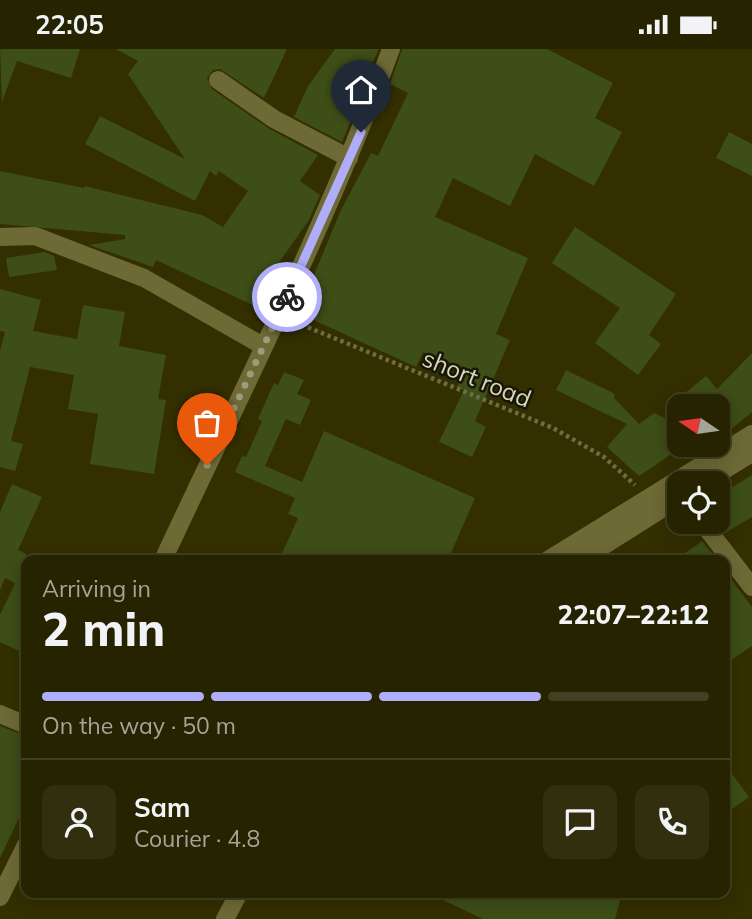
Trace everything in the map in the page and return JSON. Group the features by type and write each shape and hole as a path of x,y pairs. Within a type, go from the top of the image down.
{"street":[{"path":"165,555 349,158 391,49"},
{"path":"218,80 274,119 349,158"},
{"path":"0,237 35,236 144,278 263,346"},
{"path":"556,555 752,433"},
{"path":"723,471 752,453"},
{"path":"589,555 667,506"},
{"path":"711,534 727,555"},
{"path":"730,559 752,587"},
{"path":"0,714 21,723"},
{"path":"1,895 21,855"},
{"path":"1,895 21,883"},
{"path":"225,919 236,898"}],"path":[{"name":"short road","path":"278,314 363,353 553,428 604,457 649,498"}],"building":[{"path":"0,49 80,49 71,78 17,61 2,102"},
{"path":"116,49 287,49 264,98 220,69 213,70 207,78 212,89 268,128 318,155 300,181 320,195 309,220 278,264 257,307 156,260 153,267 89,245 125,239 125,235 0,224 0,171 84,188 85,186 202,215 223,227 248,191 219,171 216,176 210,171 195,201 85,144 100,116 185,159 128,74 138,61"},
{"path":"335,49 379,49 351,106 356,108 342,142 294,117 308,86"},
{"path":"402,49 547,49 613,83 595,118 622,132 594,186 535,154 510,206 453,178 435,217 528,258 496,334 510,340 475,421 486,427 472,457 439,442 464,390 457,387 465,368 423,352 416,367 298,313 341,210 371,153 378,156 408,93 390,84"},
{"path":"729,132 752,144 752,176 716,158"},
{"path":"575,227 676,294 649,335 661,344 638,375 595,343 620,308 552,263"},
{"path":"45,252 54,256 57,270 9,277 6,258"},
{"path":"0,289 41,300 33,331 77,339 83,305 125,312 119,346 166,355 158,399 166,400 154,474 90,464 98,414 68,409 74,375 30,367 11,441 23,444 15,471 0,467 0,351 5,332 0,331"},
{"path":"752,353 752,412 730,430 730,394 684,394 706,376 717,389"},
{"path":"566,370 615,394 614,398 639,424 654,413 667,419 667,457 639,476 607,447 627,424 556,390"},
{"path":"284,372 304,380 297,394 311,400 300,425 286,419 265,466 302,482 324,431 475,498 450,555 281,555 298,518 288,514 295,498 235,472 242,456 246,457 262,421 258,419 274,383 278,385"},
{"path":"752,475 752,517 730,530 730,489"},
{"path":"12,484 42,497 18,550 26,554 21,555 21,652 0,642 0,615 15,583 5,578 0,590 0,512"},
{"path":"702,541 713,555 683,555"},
{"path":"730,578 752,607 752,646 730,661"},
{"path":"0,726 21,734 21,814 0,858"},
{"path":"730,771 749,797 730,811"},
{"path":"439,898 621,898 615,919 483,919"}],"way so far":[{"path":"207,465 287,297"}],"route":[{"path":"287,297 361,132"}]}
